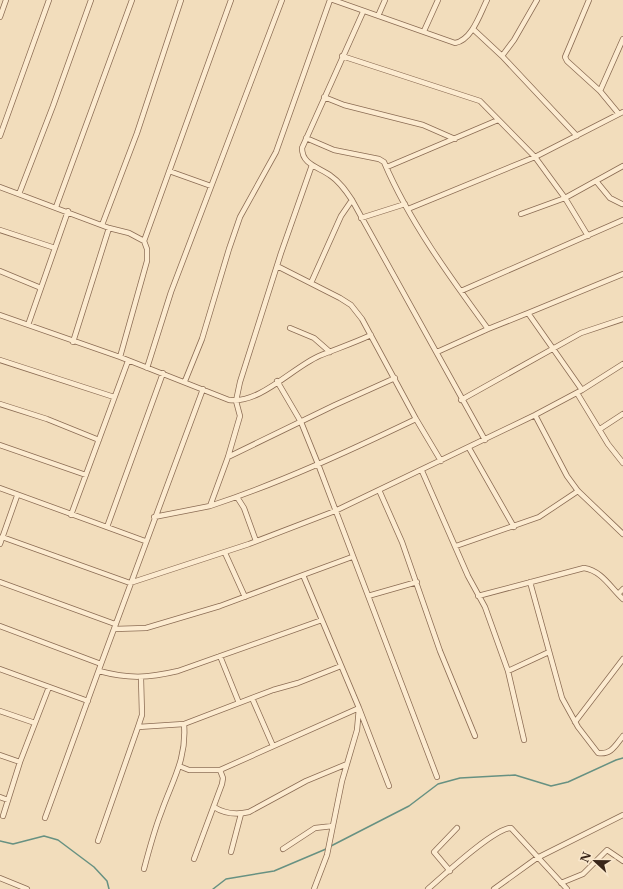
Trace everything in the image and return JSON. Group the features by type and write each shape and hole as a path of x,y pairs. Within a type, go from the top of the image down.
{"street":[{"path":"0,17 6,0"},
{"path":"0,136 49,0"},
{"path":"19,194 53,106 90,0"},
{"path":"56,207 132,0"},
{"path":"102,225 137,133 181,0"},
{"path":"120,357 147,261 147,249 144,241 231,0"},
{"path":"147,368 172,292 211,186 252,84 282,0"},
{"path":"185,382 202,339 240,216 276,152 332,0 455,43 460,42 473,29 487,0"},
{"path":"378,16 385,0"},
{"path":"424,31 438,0"},
{"path":"502,56 514,40 537,0"},
{"path":"408,209 536,157 621,113 600,91 567,61 566,53 589,0"},
{"path":"363,12 306,138 302,148 302,154 305,160 331,175 342,185 352,200 437,352 461,400 484,440"},
{"path":"473,29 502,56 577,136"},
{"path":"600,91 623,39"},
{"path":"342,56 480,101 536,157 565,198 588,236"},
{"path":"324,97 344,105 423,125 455,139"},
{"path":"387,167 498,120"},
{"path":"306,138 334,150 379,159 384,162 408,209 461,291 488,328"},
{"path":"210,506 228,457 240,416 236,401 240,382 277,266 312,165"},
{"path":"521,214 565,198 623,166"},
{"path":"169,171 211,186"},
{"path":"596,181 610,198 622,204"},
{"path":"0,187 68,211 109,228 129,233 144,241"},
{"path":"311,283 340,216 352,200"},
{"path":"361,218 405,204"},
{"path":"28,325 68,211"},
{"path":"461,291 623,220"},
{"path":"72,342 109,228"},
{"path":"0,230 55,248"},
{"path":"277,266 351,305 362,319 416,419 441,461"},
{"path":"0,271 41,288"},
{"path":"437,352 488,328 623,274"},
{"path":"528,313 582,390"},
{"path":"0,315 72,342 120,357 229,400 236,401 250,398 318,356 371,335"},
{"path":"461,400 582,333 623,319"},
{"path":"290,328 314,338 330,352"},
{"path":"0,360 114,397"},
{"path":"71,515 128,361"},
{"path":"2,537 130,583 225,553 335,511 422,471 535,415 577,393 623,364"},
{"path":"107,527 163,374"},
{"path":"228,457 395,378"},
{"path":"277,381 301,422 318,464 352,557 437,777"},
{"path":"45,818 145,541 202,389"},
{"path":"577,393 623,463"},
{"path":"0,404 47,419 99,440"},
{"path":"600,429 623,414"},
{"path":"535,415 567,476 578,492 623,534"},
{"path":"154,518 210,506 237,497 318,464 416,419"},
{"path":"0,445 86,475"},
{"path":"469,448 514,527"},
{"path":"422,471 478,596 485,607 508,671 524,740"},
{"path":"0,488 17,496 145,541"},
{"path":"379,490 417,582 440,651 475,736"},
{"path":"456,546 514,527 544,515 578,492"},
{"path":"0,544 17,496"},
{"path":"237,497 244,508 256,541"},
{"path":"225,553 245,597"},
{"path":"0,582 114,626 146,628 245,597 352,557"},
{"path":"478,596 584,568 601,575 623,599"},
{"path":"303,575 359,708 389,786"},
{"path":"368,596 417,582"},
{"path":"530,582 562,698 575,722 598,753 606,754 612,750 623,736"},
{"path":"618,594 623,589"},
{"path":"99,671 116,676 141,678 178,671 322,620"},
{"path":"0,626 101,664"},
{"path":"508,671 549,652"},
{"path":"220,656 239,703"},
{"path":"575,722 623,659"},
{"path":"138,728 184,724 341,666"},
{"path":"0,669 88,701"},
{"path":"98,841 142,715 141,678"},
{"path":"3,816 20,762 49,687"},
{"path":"252,698 273,746"},
{"path":"179,766 189,770 220,770 359,708"},
{"path":"314,889 327,855 347,764 357,730 359,708"},
{"path":"0,711 35,723"},
{"path":"144,869 160,813 179,766 185,746 184,724"},
{"path":"0,755 20,762"},
{"path":"214,807 222,812 241,814 256,809 306,781 347,764"},
{"path":"194,859 214,807 223,778 220,770"},
{"path":"0,796 8,800"},
{"path":"231,852 241,814"},
{"path":"494,889 537,858 623,815"},
{"path":"283,849 315,828 333,826"},
{"path":"450,871 434,852 457,828"},
{"path":"428,889 490,838 507,828 513,829 537,858 567,889"},
{"path":"561,883 583,874 607,850 623,861"},
{"path":"0,878 27,889"}],"waterway":[{"path":"329,847 409,806 438,784 460,778 515,775 551,786 568,782 623,758"},
{"path":"0,841 13,844 44,836 58,840 94,867 107,881 109,889"},
{"path":"213,889 226,879 274,871 326,849"}]}
